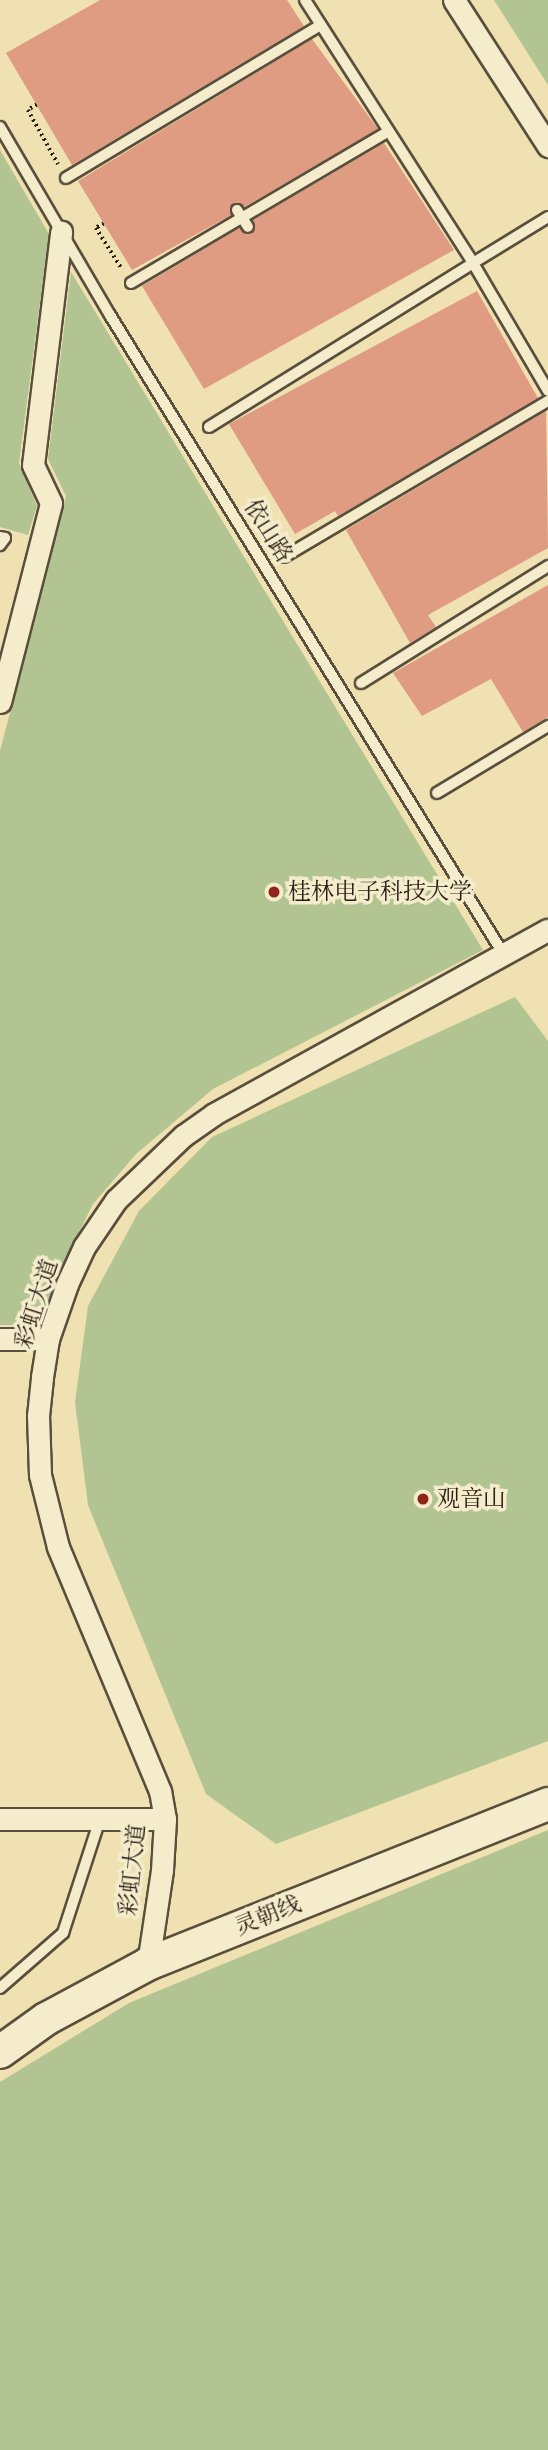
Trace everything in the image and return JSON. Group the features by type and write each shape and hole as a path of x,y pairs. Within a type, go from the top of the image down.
{"main road":[{"name":"灵朝线","path":"0,2052 46,2019 148,1964 548,1804"}],"street":[{"path":"454,0 548,146"},
{"path":"0,700 51,503 33,465 61,232"},
{"name":"彩虹大道","path":"148,1964 165,1819 160,1791 46,1508 38,1416 48,1339 67,1284 97,1226 149,1164 183,1136 214,1114 548,930"},
{"path":"0,1339 48,1339"},
{"path":"0,1819 165,1819"}],"lane":[{"path":"305,0 473,263 548,391"},
{"path":"66,178 321,25"},
{"name":"依山路","path":"0,127 61,232 504,954"},
{"path":"131,283 388,131"},
{"path":"209,427 548,217"},
{"path":"284,557 548,401"},
{"path":"0,537 5,538 0,545"},
{"path":"361,683 548,566"},
{"path":"437,793 548,726"},
{"path":"0,1988 63,1933 100,1819"}],"path":[{"path":"37,105 28,110 66,178"},
{"path":"104,224 96,228 131,283"}],"green space":[{"path":"494,0 548,0 548,85"},
{"path":"0,150 49,234 19,463 37,506 28,535 0,527"},
{"path":"71,272 483,950 213,1089 136,1154 93,1204 67,1256 42,1325 0,1325 0,751 66,496 48,459"},
{"path":"515,997 548,1041 548,1741 276,1844 206,1794 88,1505 75,1402 88,1306 139,1211 212,1137"},
{"path":"548,1830 548,2450 0,2450 0,2082 129,2003"}],"building":[{"path":"100,0 287,0 304,26 72,165 6,53"},
{"path":"312,39 378,129 244,207 233,203 231,215 132,270 78,181"},
{"path":"384,143 454,250 204,389 142,286 239,228 252,234 253,220"},
{"path":"477,291 538,398 338,516 335,511 295,534 229,424"},
{"path":"546,411 548,548 428,615 436,627 410,643 346,530"},
{"path":"548,585 548,717 523,732 491,679 422,716 393,673"}],"place":[{"name":"桂林电子科技大学","path":"274,892"},
{"name":"观音山","path":"423,1499"}]}
